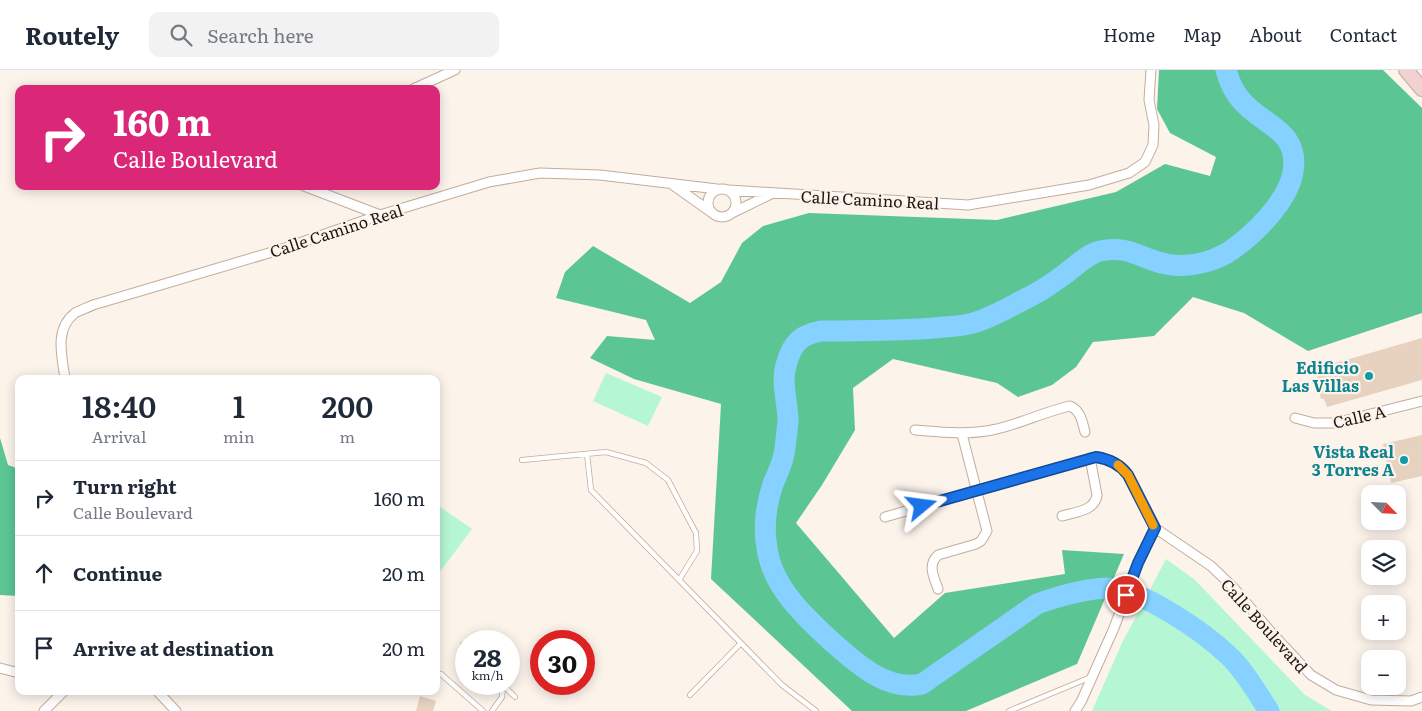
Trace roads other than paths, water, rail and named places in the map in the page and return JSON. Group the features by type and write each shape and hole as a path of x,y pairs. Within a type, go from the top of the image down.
{"street":[{"path":"422,85 455,70"},
{"name":"Calle Camino Real","path":"64,375 60,336 65,322 76,312 102,302 279,250 380,215 489,182 540,173 600,175 673,185 729,190 968,205 1090,185 1129,173 1145,162 1153,146 1154,125 1149,100 1151,70"},
{"path":"1406,70 1422,89"},
{"name":"Calle Camino Real","path":"673,185 714,215"},
{"path":"717,189 708,198 708,204 714,215 720,217 726,216 771,193"},
{"path":"314,190 380,215"},
{"path":"729,190 734,194 736,201 732,213"},
{"name":"Calle A","path":"1295,418 1314,424 1335,422 1422,400"},
{"path":"915,430 962,434 993,430 1070,406 1076,409 1082,417 1085,432"},
{"path":"938,589 931,566 935,558 938,555 976,544 986,534 987,528 962,434"},
{"path":"1062,516 1092,506 1096,501 1097,495 1090,458"},
{"path":"885,517 1090,458 1104,458 1122,467 1155,528 1138,563 1114,628 1081,702 1075,711"},
{"name":"Calle Boulevard","path":"1155,528 1211,566 1233,587 1311,675 1336,690 1371,700 1411,700 1422,697"},
{"path":"0,668 15,672"},
{"path":"44,711 60,695"},
{"path":"161,695 176,711"}],"lane":[{"path":"522,460 606,452 646,463 668,480 696,533 697,551 679,580"},
{"path":"587,454 591,490 782,685 816,711"},
{"path":"690,695 741,643"},
{"path":"440,674 483,711"},
{"path":"1012,710 1093,676"},
{"path":"492,711 502,695"}],"waterway":[{"path":"1226,70 1238,97 1249,109 1277,129 1291,146 1294,158 1290,183 1277,207 1268,218 1247,238 1227,253 1214,259 1194,264 1163,264 1121,250 1100,251 1086,257 1037,293 971,324 906,330 821,331 803,337 792,349 785,369 784,384 788,422 782,462 769,500 765,532 770,562 775,575 790,599 809,620 861,666 896,684 922,684 1037,604 1071,593 1107,588 1137,595 1154,603 1205,636 1235,662 1269,711"}],"place":[{"name":"Edificio Las Villas","path":"1369,376"},
{"name":"Vista Real 3 Torres A","path":"1404,460"}]}
